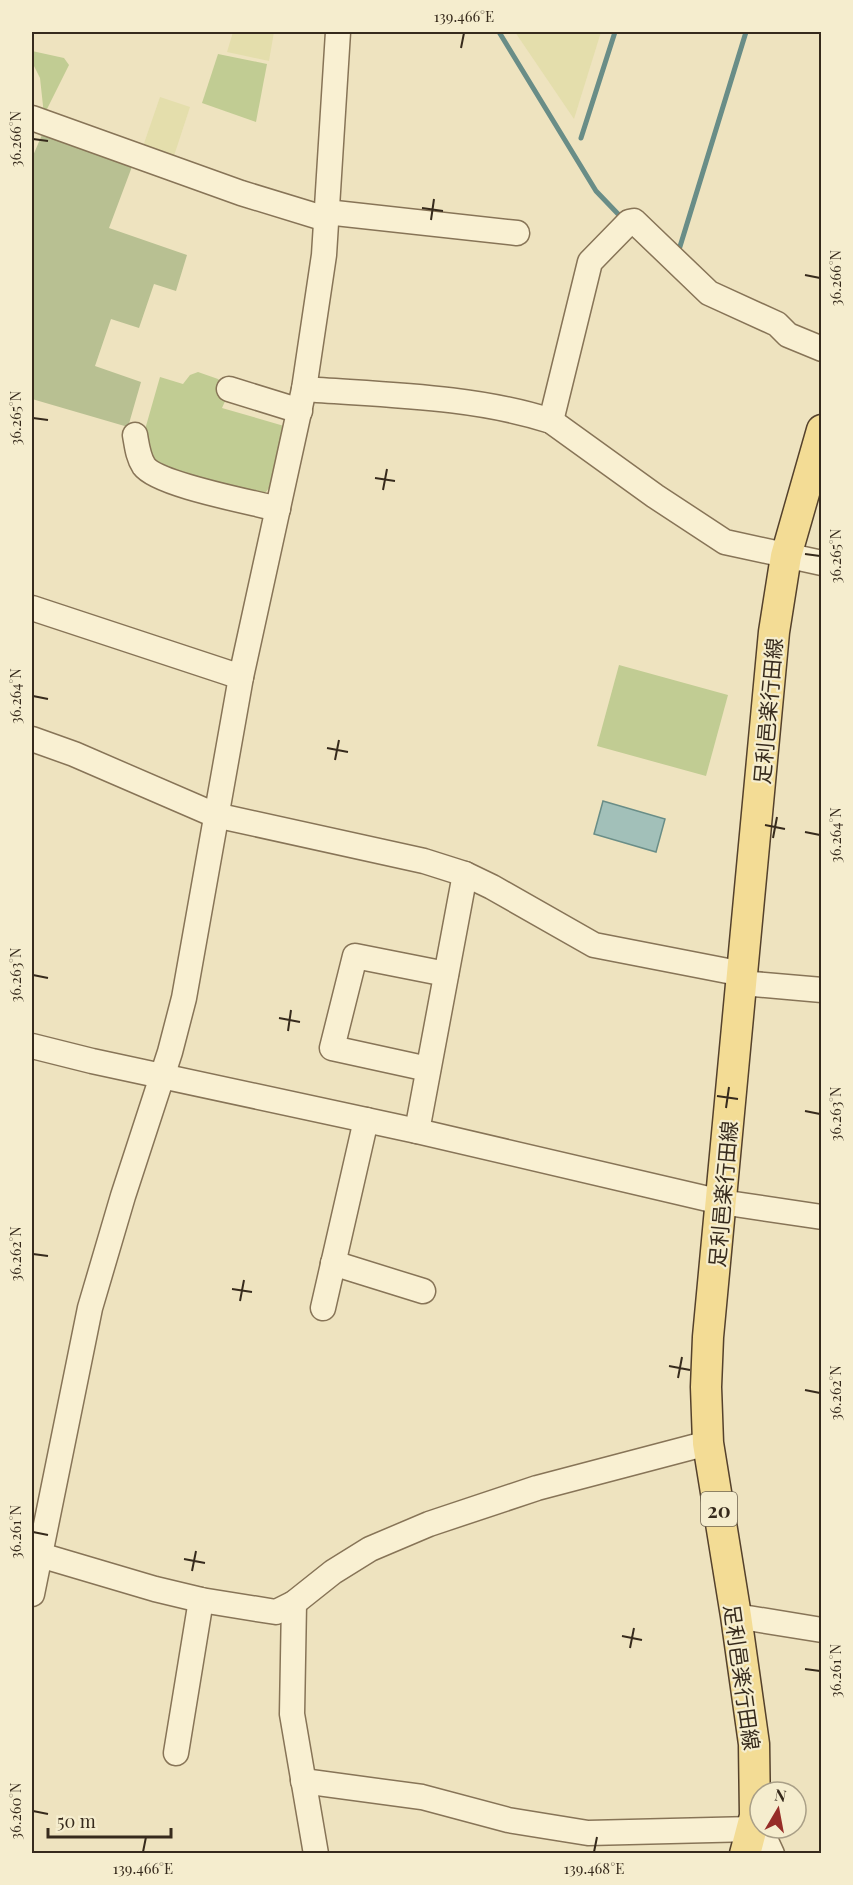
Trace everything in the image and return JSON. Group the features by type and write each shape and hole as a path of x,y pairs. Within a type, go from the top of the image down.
{"main road":[{"name":"足利邑楽行田線","path":"754,1780 754,1744 708,1443 706,1387 708,1337 773,644 786,556 822,430"}],"street":[{"path":"32,1594 40,1555 41,1501 90,1308 123,1196 163,1077 184,998 241,677 302,400 324,255 338,32"},
{"path":"32,118 241,194 326,216 517,232"},
{"path":"551,421 590,262 629,222 634,221 709,293 777,324 789,335 822,349"},
{"path":"229,389 302,400 439,399 531,414 551,421 655,496 725,542 822,562"},
{"path":"135,435 138,455 146,468 168,481 278,509"},
{"path":"32,608 241,677"},
{"path":"32,739 74,754 215,815 424,861 465,874 594,945 743,979 822,990"},
{"path":"417,1131 465,874"},
{"path":"428,1069 332,1048 355,956 446,974"},
{"path":"32,1046 163,1077 417,1131 722,1202 822,1217"},
{"path":"323,1308 366,1120"},
{"path":"333,1263 423,1291"},
{"path":"40,1555 155,1589 201,1600 276,1612 294,1603 333,1572 370,1550 429,1524 537,1488 708,1443"},
{"path":"176,1753 201,1600"},
{"path":"294,1603 292,1714 316,1854"},
{"path":"736,1616 822,1630"},
{"path":"303,1781 422,1797 589,1843 748,1832"},
{"path":"762,1840 772,1854"}],"shaded area":[{"path":"233,32 274,32 269,61 227,52"},
{"path":"515,32 601,32 574,119"},
{"path":"160,97 190,107 171,165 140,155"}],"green space":[{"path":"32,51 64,58 69,65 44,115 40,78 32,62"},
{"path":"218,54 267,64 256,122 202,103"},
{"path":"44,130 133,164 109,228 187,255 176,291 154,284 139,328 111,319 95,366 141,382 128,427 32,399 32,158"},
{"path":"198,372 218,379 224,385 226,399 222,408 284,426 269,488 266,492 258,493 164,467 152,459 144,433 160,377 183,384 190,375"},
{"path":"619,665 728,695 706,776 597,746"}],"water":[{"path":"603,801 665,819 656,852 594,834"}],"waterway":[{"path":"499,32 596,191 619,215"},
{"path":"581,138 615,32"},
{"path":"678,253 746,32"}]}
